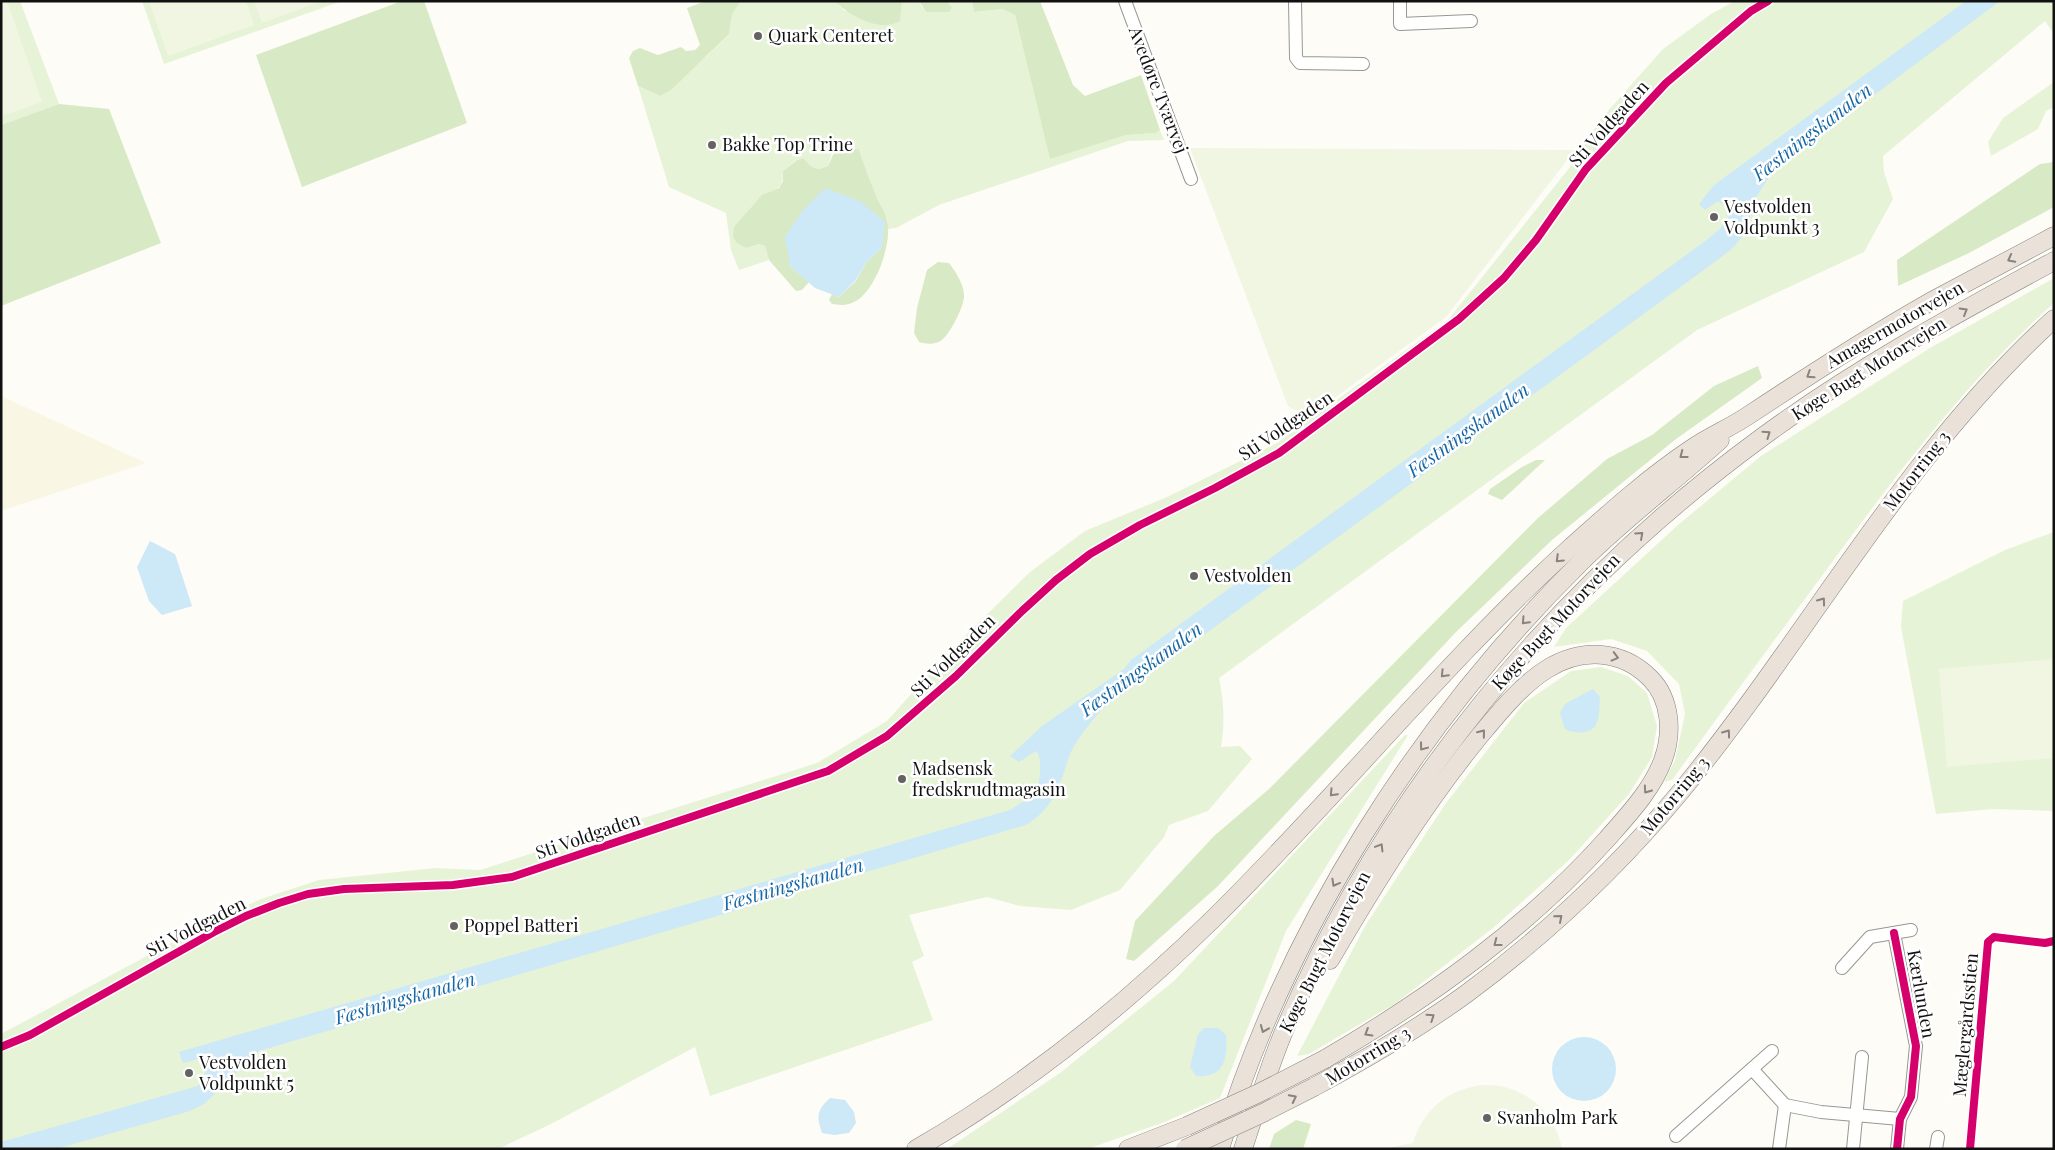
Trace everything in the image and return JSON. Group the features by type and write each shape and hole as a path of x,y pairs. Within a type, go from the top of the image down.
{"highway":[{"name":"Amagermotorvejen","path":"1740,421 1828,363 1928,304 2054,236"},
{"name":"Køge Bugt Motorvejen","path":"1243,1149 1283,1035 1314,966 1353,891 1429,772 1484,700 1569,604 1660,517 1763,436 1867,367 2054,261"},
{"name":"Motorring 3","path":"1185,1149 1228,1130 1314,1087 1402,1036 1465,994 1564,914 1639,840 1723,738 1858,549 1938,444 1996,377 2054,319"},
{"path":"916,1149 996,1100 1041,1068 1092,1028 1151,977 1212,920 1265,866 1496,620 1572,547 1622,503 1693,448 1740,421"},
{"name":"Køge Bugt Motorvejen","path":"1220,1149 1247,1071 1296,957 1336,881 1409,765 1468,687 1521,625 1574,569 1632,515 1740,421"},
{"path":"1128,1149 1187,1126 1259,1093 1325,1059 1439,988 1502,939 1544,903 1588,860 1655,779 1668,743 1669,725 1667,709 1661,693 1652,680 1622,658 1600,654 1580,655 1546,670 1531,682 1495,718 1427,806 1390,861 1330,960 1292,1037 1273,1063"}],"street":[{"name":"Avedøre Tværvej","path":"1125,1 1191,179"},
{"path":"1295,1 1296,58 1300,63 1363,64"},
{"path":"1400,1 1400,24 1471,21"},
{"name":"Kærlunden","path":"1842,968 1870,937 1911,930"},
{"name":"Kærlunden","path":"1894,933 1916,1046 1911,1097 1900,1119 1897,1149"},
{"path":"1676,1136 1772,1051"},
{"path":"1853,1149 1862,1057"},
{"path":"1752,1069 1785,1105 1821,1112 1900,1119"},
{"path":"1779,1149 1785,1105"}],"shaded area":[{"path":"1,396 146,463 1,511"}],"green space":[{"path":"1,1 20,1 59,104 1,125"},
{"path":"1,1 7,1 42,102 1,116"},
{"path":"142,1 342,1 164,64"},
{"path":"149,1 246,1 254,25 168,56"},
{"path":"254,1 322,1 262,23"},
{"path":"402,1 424,1 467,123 302,187 256,55"},
{"path":"706,1 741,1 732,14 729,34 671,90 660,96 638,86 629,58 633,51 640,48 658,55 681,47 686,51 695,50 700,45 687,8"},
{"path":"741,1 835,1 845,11 902,5 902,1 919,1 926,12 949,12 952,8 947,1 972,1 974,12 1002,9 1015,15 1050,158 1126,135 1155,133 1160,130 1164,140 1128,141 939,205 896,228 888,229 887,220 872,187 859,149 832,153 828,166 819,169 812,167 803,158 796,160 783,171 782,182 778,188 762,196 746,248 759,244 765,246 769,260 739,270 731,250 726,213 669,187 638,86 660,96 707,56 729,34 732,14"},
{"path":"835,1 902,1 900,21 884,25 875,24 848,12"},
{"path":"919,1 947,1 952,8 949,12 926,12"},
{"path":"972,1 1040,1 1073,85 1085,96 1141,75 1160,130 1155,133 1126,135 1050,159 1015,15 1002,9 974,12"},
{"name":"Vestvolden","path":"1735,1 2054,1 2054,34 2045,21 1883,156 1884,172 1893,199 1864,252 1697,330 1219,678 1223,712 1221,747 1240,746 1252,759 1208,811 1169,825 1164,837 1120,890 1071,910 1020,906 987,897 909,915 924,956 912,962 933,1020 710,1096 695,1047 551,1124 498,1149 1,1149 1,1034 201,927 261,899 319,880 436,868 480,870 817,763 887,721 947,654 1030,572 1085,531 1167,497 1277,443 1448,320 1578,157 1599,121 1663,49 1711,14"},
{"path":"2054,82 2054,107 2046,111 2038,129 1991,156 1988,142 2003,118"},
{"path":"59,104 109,109 161,243 1,306 1,125"},
{"path":"836,148 859,149 886,217 888,230 881,266 869,288 862,297 854,302 843,305 832,304 829,300 832,294 839,297 856,281 866,263 882,247 790,266 809,282 802,290 796,291 769,260 765,246 759,244 746,248 737,243 733,237 734,227 762,195 779,188 783,181 783,171 797,160 803,158 812,167 819,169 828,166"},
{"path":"1190,148 1575,150 1446,317 1308,417 1288,406"},
{"path":"2054,162 2054,207 1969,253 1898,286 1897,260 2040,164"},
{"path":"938,262 949,263 954,270 962,286 964,300 949,332 942,340 931,344 919,342 914,333 917,308 927,270"},
{"path":"2054,278 2054,303 1990,365 1932,432 1850,537 1672,780 1664,782 1675,760 1685,714 1679,684 1647,651 1611,639 1554,647 1566,628 1678,525 1761,456 1930,348"},
{"path":"1758,366 1762,378 1676,439 1552,540 1456,632 1218,886 1134,961 1126,959 1135,921 1214,836 1269,789 1538,518 1607,459 1652,435 1714,386"},
{"path":"1536,460 1545,460 1502,500 1488,494 1490,489 1522,467"},
{"path":"2054,532 2054,811 1993,809 1936,814 1901,627 1903,601 2005,550"},
{"path":"2054,659 2054,758 1947,767 1939,669"},
{"path":"1601,667 1628,676 1647,693 1657,726 1652,757 1629,794 1569,860 1493,928 1396,1003 1309,1054 1297,1056 1365,926 1446,803 1524,703 1571,671"},
{"path":"1405,735 1408,735 1286,931 1220,1098 1162,1123 1087,1149 947,1149 1060,1073 1174,981"},
{"name":"Svanholm Park","path":"1486,1085 1500,1086 1513,1090 1525,1095 1536,1103 1553,1123 1562,1149 1383,1149 1413,1143 1424,1120 1440,1102 1461,1090"},
{"path":"1296,1120 1311,1124 1303,1149 1269,1149 1274,1134"}],"water":[{"name":"Fæstningskanalen","path":"1966,1 2000,1 1783,163 1769,177 1754,201 1747,230 1734,247 1101,710 1073,748 1052,800 1038,816 1026,825 259,1051 204,1104 190,1111 56,1149 1,1149 1,1142 198,1086 205,1073 202,1058 183,1063 179,1052 1010,810 1023,802 1036,788 1040,775 1040,758 1036,751 1019,762 1010,756 1042,726 1124,669 1131,660 1704,242 1720,229 1729,216 1724,206 1718,201 1705,210 1699,204 1714,185"},
{"path":"825,188 861,202 885,222 882,247 866,263 856,280 839,297 815,288 790,266 785,237 803,210"},
{"path":"150,541 175,554 192,606 162,615 149,601 137,567"},
{"path":"1593,689 1600,697 1599,716 1595,726 1583,732 1565,729 1560,713 1565,704"},
{"path":"1204,1028 1218,1028 1226,1035 1225,1059 1213,1074 1196,1076 1190,1067 1198,1034"},
{"path":"1584,1037 1596,1040 1607,1046 1613,1057 1616,1069 1613,1081 1607,1092 1596,1098 1584,1101 1572,1098 1561,1092 1555,1081 1552,1069 1555,1057 1561,1046 1572,1040"},
{"path":"830,1098 845,1100 854,1112 856,1123 849,1133 834,1135 822,1133 818,1118 822,1106"}],"cycle path":[{"name":"Sti Voldgaden","path":"1,1047 30,1035 214,932 246,916 279,903 308,894 344,889 453,885 512,877 828,771 887,736 956,676 1056,580 1090,554 1140,525 1215,488 1279,453 1459,319 1504,278 1536,240 1586,169 1666,83 1751,11 1768,1"},
{"path":"1894,933 1916,1046 1911,1097 1900,1119 1897,1149"},
{"name":"Mæglergårdsstien","path":"1970,1149 1988,942 1994,937 2045,943 2054,941"}],"place":[{"name":"Quark Centeret","path":"758,36"},
{"name":"Bakke Top Trine","path":"712,145"},
{"name":"Vestvolden Voldpunkt 3","path":"1714,217"},
{"name":"Vestvolden","path":"1194,576"},
{"name":"Madsensk fredskrudtmagasin","path":"902,779"},
{"name":"Poppel Batteri","path":"454,926"},
{"name":"Vestvolden Voldpunkt 5","path":"189,1073"},
{"name":"Svanholm Park","path":"1487,1118"}]}
